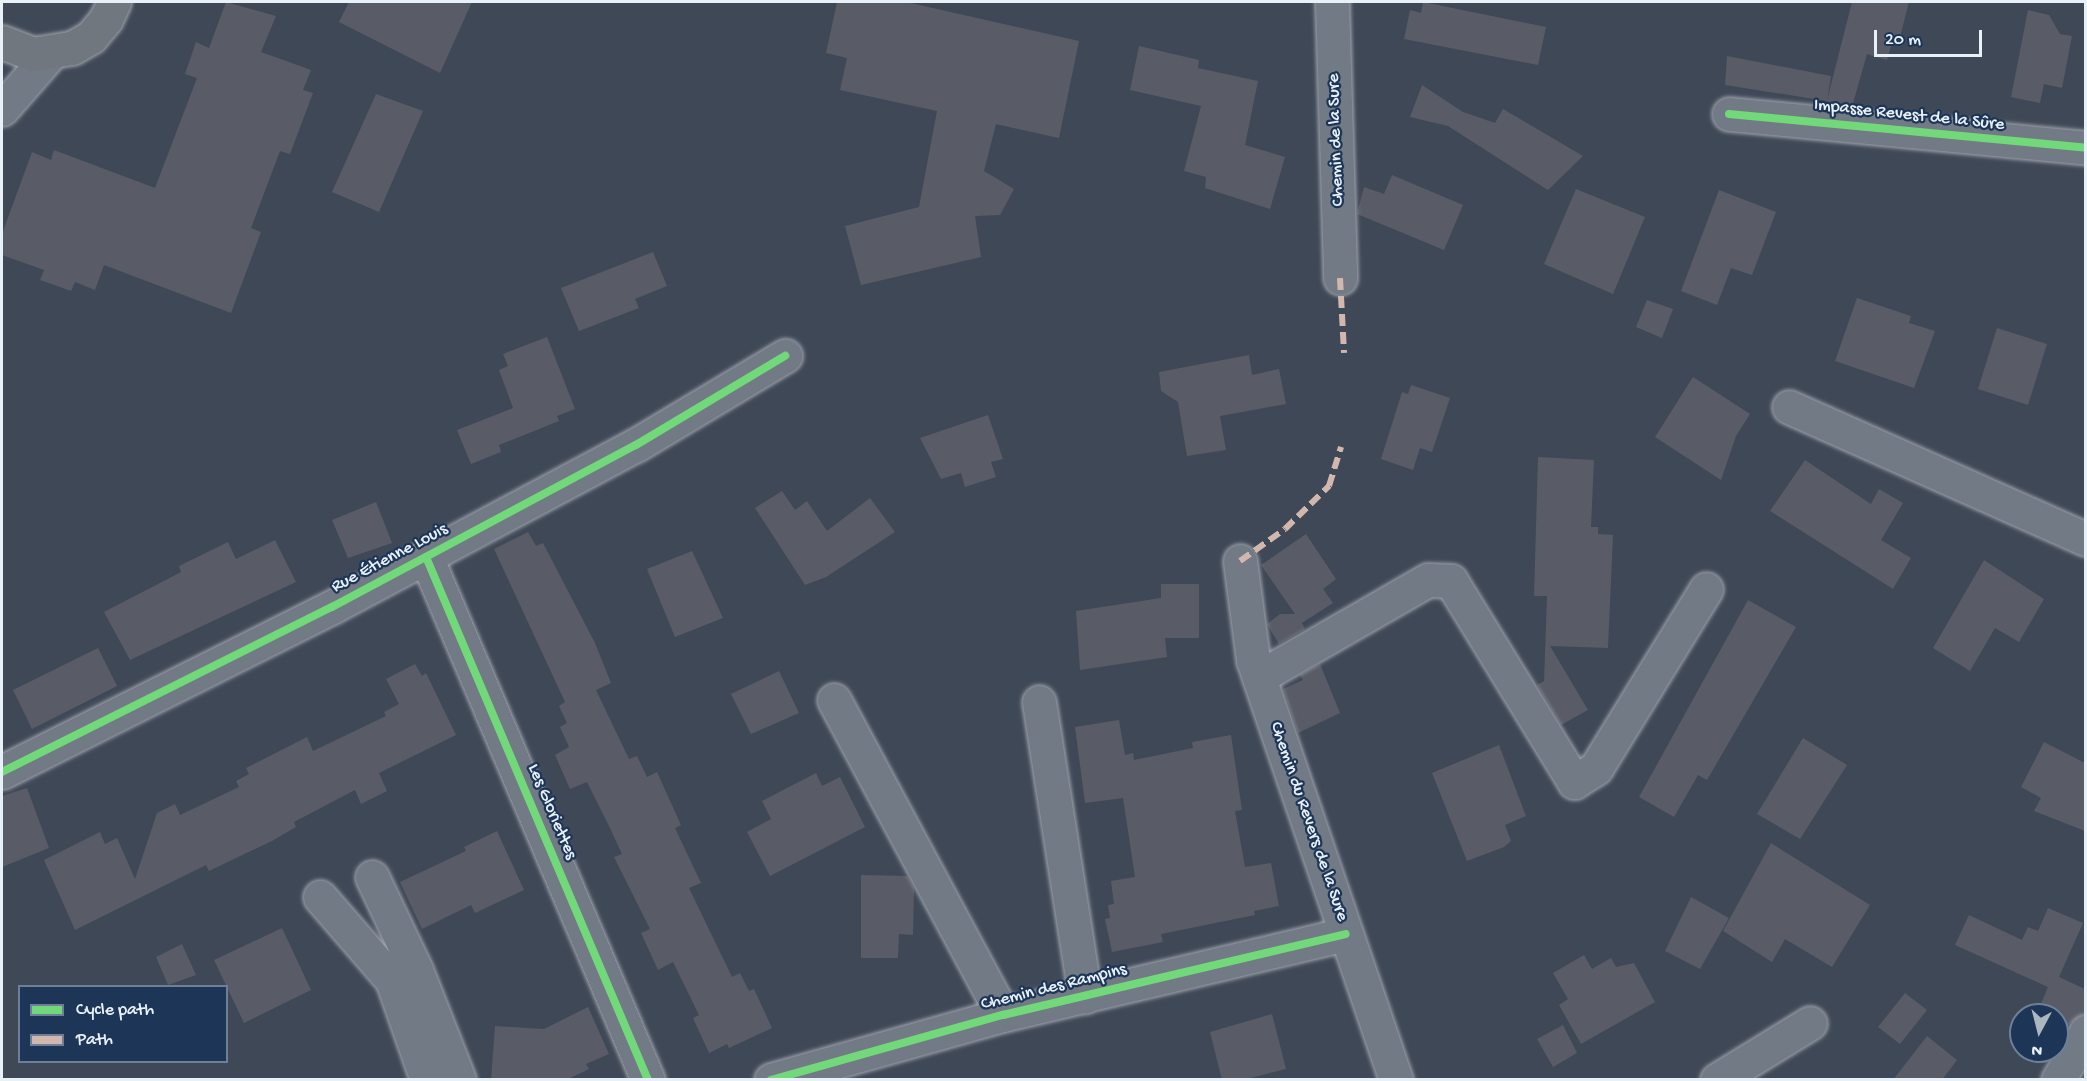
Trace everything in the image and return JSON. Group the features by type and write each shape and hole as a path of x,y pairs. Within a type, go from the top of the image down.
{"main road":[{"path":"2,42 15,50 50,54 72,48 91,37 106,19 114,2"}],"street":[{"name":"Chemin de la Sure","path":"1332,2 1340,278"},
{"path":"2,109 50,54"},
{"name":"Impasse Revest de la Sûre","path":"1729,114 2085,148"},
{"name":"Rue Étienne Louis","path":"2,772 426,557 636,445 785,356"},
{"path":"1790,407 2085,539"},
{"name":"Les Gloriettes","path":"426,557 648,1080"},
{"name":"Chemin du Revers de la Sure","path":"1240,561 1259,678 1396,1080"},
{"path":"1259,678 1428,580 1451,581 1574,782 1596,768 1706,590"},
{"path":"834,699 1003,1015"},
{"path":"1038,702 1084,996"},
{"path":"372,877 416,970 459,1080"},
{"path":"320,897 392,980 427,1080"},
{"name":"Chemin des Rampins","path":"771,1080 1003,1015 1346,934"},
{"path":"1717,1080 1810,1023"},
{"path":"2058,1080 2085,1032"}],"building":[{"path":"226,2 276,16 261,52 311,70 303,90 313,93 290,154 280,151 251,228 261,232 231,313 104,265 95,290 75,282 71,291 40,280 44,270 2,255 2,234 32,152 51,160 54,150 155,188 197,78 185,74 196,42 209,48"},
{"path":"349,2 472,2 440,73 339,22"},
{"path":"837,2 906,2 1079,41 1059,138 996,124 984,171 1014,189 1000,215 975,216 981,257 861,285 845,226 919,207 937,111 840,90 847,58 826,53"},
{"path":"1423,2 1546,27 1538,65 1404,39 1410,10 1421,13"},
{"path":"1852,2 1909,2 1898,45 1892,43 1887,60 1867,54 1852,107 1826,104"},
{"path":"2028,10 2049,15 2060,34 2072,36 2062,88 2044,84 2040,103 2011,97"},
{"path":"1139,46 1199,60 1198,68 1258,81 1245,145 1285,157 1270,209 1205,188 1206,177 1184,171 1201,106 1130,90"},
{"path":"1727,56 1831,76 1827,101 1725,85"},
{"path":"1422,85 1463,112 1495,123 1503,109 1583,156 1548,190 1448,126 1410,117"},
{"path":"376,94 423,111 379,212 332,192"},
{"path":"1392,175 1463,205 1444,250 1357,214 1364,187 1384,194"},
{"path":"1576,189 1645,217 1613,294 1544,264"},
{"path":"1719,190 1776,212 1752,275 1731,268 1717,305 1681,291"},
{"path":"653,252 667,286 635,299 639,308 579,331 561,288"},
{"path":"1857,298 1911,316 1909,323 1935,331 1914,388 1835,361"},
{"path":"1647,300 1673,309 1662,338 1636,327"},
{"path":"1997,328 2047,344 2028,405 1978,389"},
{"path":"547,337 575,409 557,416 559,421 499,445 501,452 471,464 457,430 513,408 499,370 508,366 503,354"},
{"path":"1249,355 1252,375 1279,369 1286,404 1220,416 1226,450 1187,456 1178,402 1161,391 1159,372"},
{"path":"1693,377 1750,414 1736,436 1721,480 1655,437"},
{"path":"1411,385 1450,398 1432,452 1420,448 1413,470 1381,459 1402,392 1408,394"},
{"path":"988,415 1003,459 991,462 996,477 965,487 961,473 941,479 920,438"},
{"path":"1538,457 1594,460 1591,527 1598,527 1598,534 1613,535 1608,648 1550,646 1588,710 1561,725 1537,685 1544,681 1547,596 1534,596"},
{"path":"1805,460 1871,504 1879,489 1903,503 1881,540 1911,558 1893,589 1770,511"},
{"path":"782,491 795,510 807,501 827,531 870,498 895,532 826,577 805,585 755,508"},
{"path":"376,502 392,543 348,558 332,520"},
{"path":"528,532 536,546 543,543 595,643 611,683 596,690 629,759 637,756 647,777 657,772 681,825 675,828 701,883 689,888 732,977 740,973 749,991 754,989 772,1028 729,1048 727,1044 709,1053 693,1018 699,1015 673,962 658,970 641,933 650,929 614,857 622,854 608,824 587,782 570,789 555,755 569,747 560,727 567,723 559,706 565,702 494,549"},
{"path":"1306,534 1336,579 1323,589 1333,603 1302,623 1305,629 1279,644 1267,624 1280,614 1295,614 1261,565"},
{"path":"275,540 296,582 130,660 104,612 181,572 179,566 228,542 236,559"},
{"path":"692,551 723,618 675,637 647,569"},
{"path":"1984,560 2044,599 2019,642 1995,628 1970,671 1933,648"},
{"path":"1161,584 1199,584 1199,638 1165,638 1167,657 1080,670 1076,611 1161,598"},
{"path":"1748,600 1796,627 1707,780 1698,775 1674,817 1639,797"},
{"path":"98,648 117,686 32,729 13,690"},
{"path":"415,664 422,676 426,673 456,735 379,773 387,791 361,804 355,790 294,822 296,827 272,841 209,871 206,865 75,930 44,860 100,832 105,844 117,838 135,879 157,813 175,804 180,815 239,787 236,781 249,774 246,768 307,737 313,751 386,716 384,712 399,704 386,679"},
{"path":"1320,664 1340,713 1298,733 1283,689 1303,680 1300,675"},
{"path":"779,671 799,713 751,734 731,694"},
{"path":"1119,720 1125,755 1133,753 1134,760 1193,748 1192,742 1231,735 1242,810 1235,811 1245,867 1271,863 1279,906 1254,911 1255,915 1161,934 1163,942 1112,952 1105,919 1110,918 1108,905 1114,904 1111,881 1135,877 1123,798 1085,803 1075,727"},
{"path":"1803,738 1847,765 1800,839 1757,814"},
{"path":"2044,742 2085,763 2085,831 2034,811 2041,798 2021,787"},
{"path":"1499,745 1526,816 1505,825 1511,841 1504,847 1467,861 1432,773"},
{"path":"816,773 822,786 840,777 865,827 770,876 747,832 771,819 762,801"},
{"path":"27,788 49,848 2,867 2,796"},
{"path":"497,831 524,890 475,913 471,905 422,929 400,882 466,851 464,847"},
{"path":"1771,843 1870,905 1832,967 1785,939 1772,962 1723,931"},
{"path":"861,875 907,876 914,888 913,935 899,934 898,958 861,958"},
{"path":"1691,897 1729,918 1700,969 1665,951"},
{"path":"2048,908 2083,923 2059,977 2085,989 2085,1013 2069,1024 2069,1003 2041,1003 2048,987 1955,945 1969,915 2022,940 2028,927 2038,931"},
{"path":"282,928 311,990 244,1023 228,985 226,985 214,960"},
{"path":"182,944 196,975 168,985 156,957"},
{"path":"1584,955 1592,969 1611,958 1616,967 1634,963 1655,1002 1581,1044 1559,1005 1568,999 1553,973"},
{"path":"1905,993 1927,1010 1900,1044 1878,1027"},
{"path":"588,1007 609,1054 586,1064 589,1069 566,1080 491,1080 495,1026 544,1029"},
{"path":"1272,1014 1286,1069 1243,1080 1222,1080 1210,1032"},
{"path":"1563,1025 1577,1053 1553,1067 1537,1039"},
{"path":"1927,1036 1957,1060 1942,1080 1893,1080"}],"marked path":[{"path":"1340,278 1344,353"},
{"path":"1240,561 1285,529 1329,486 1341,447"}],"cycle path":[{"path":"1729,114 2086,148"},
{"path":"2,772 332,607 636,445 785,356"},
{"path":"426,557 648,1080"},
{"path":"771,1080 1003,1015 1346,934"}]}
